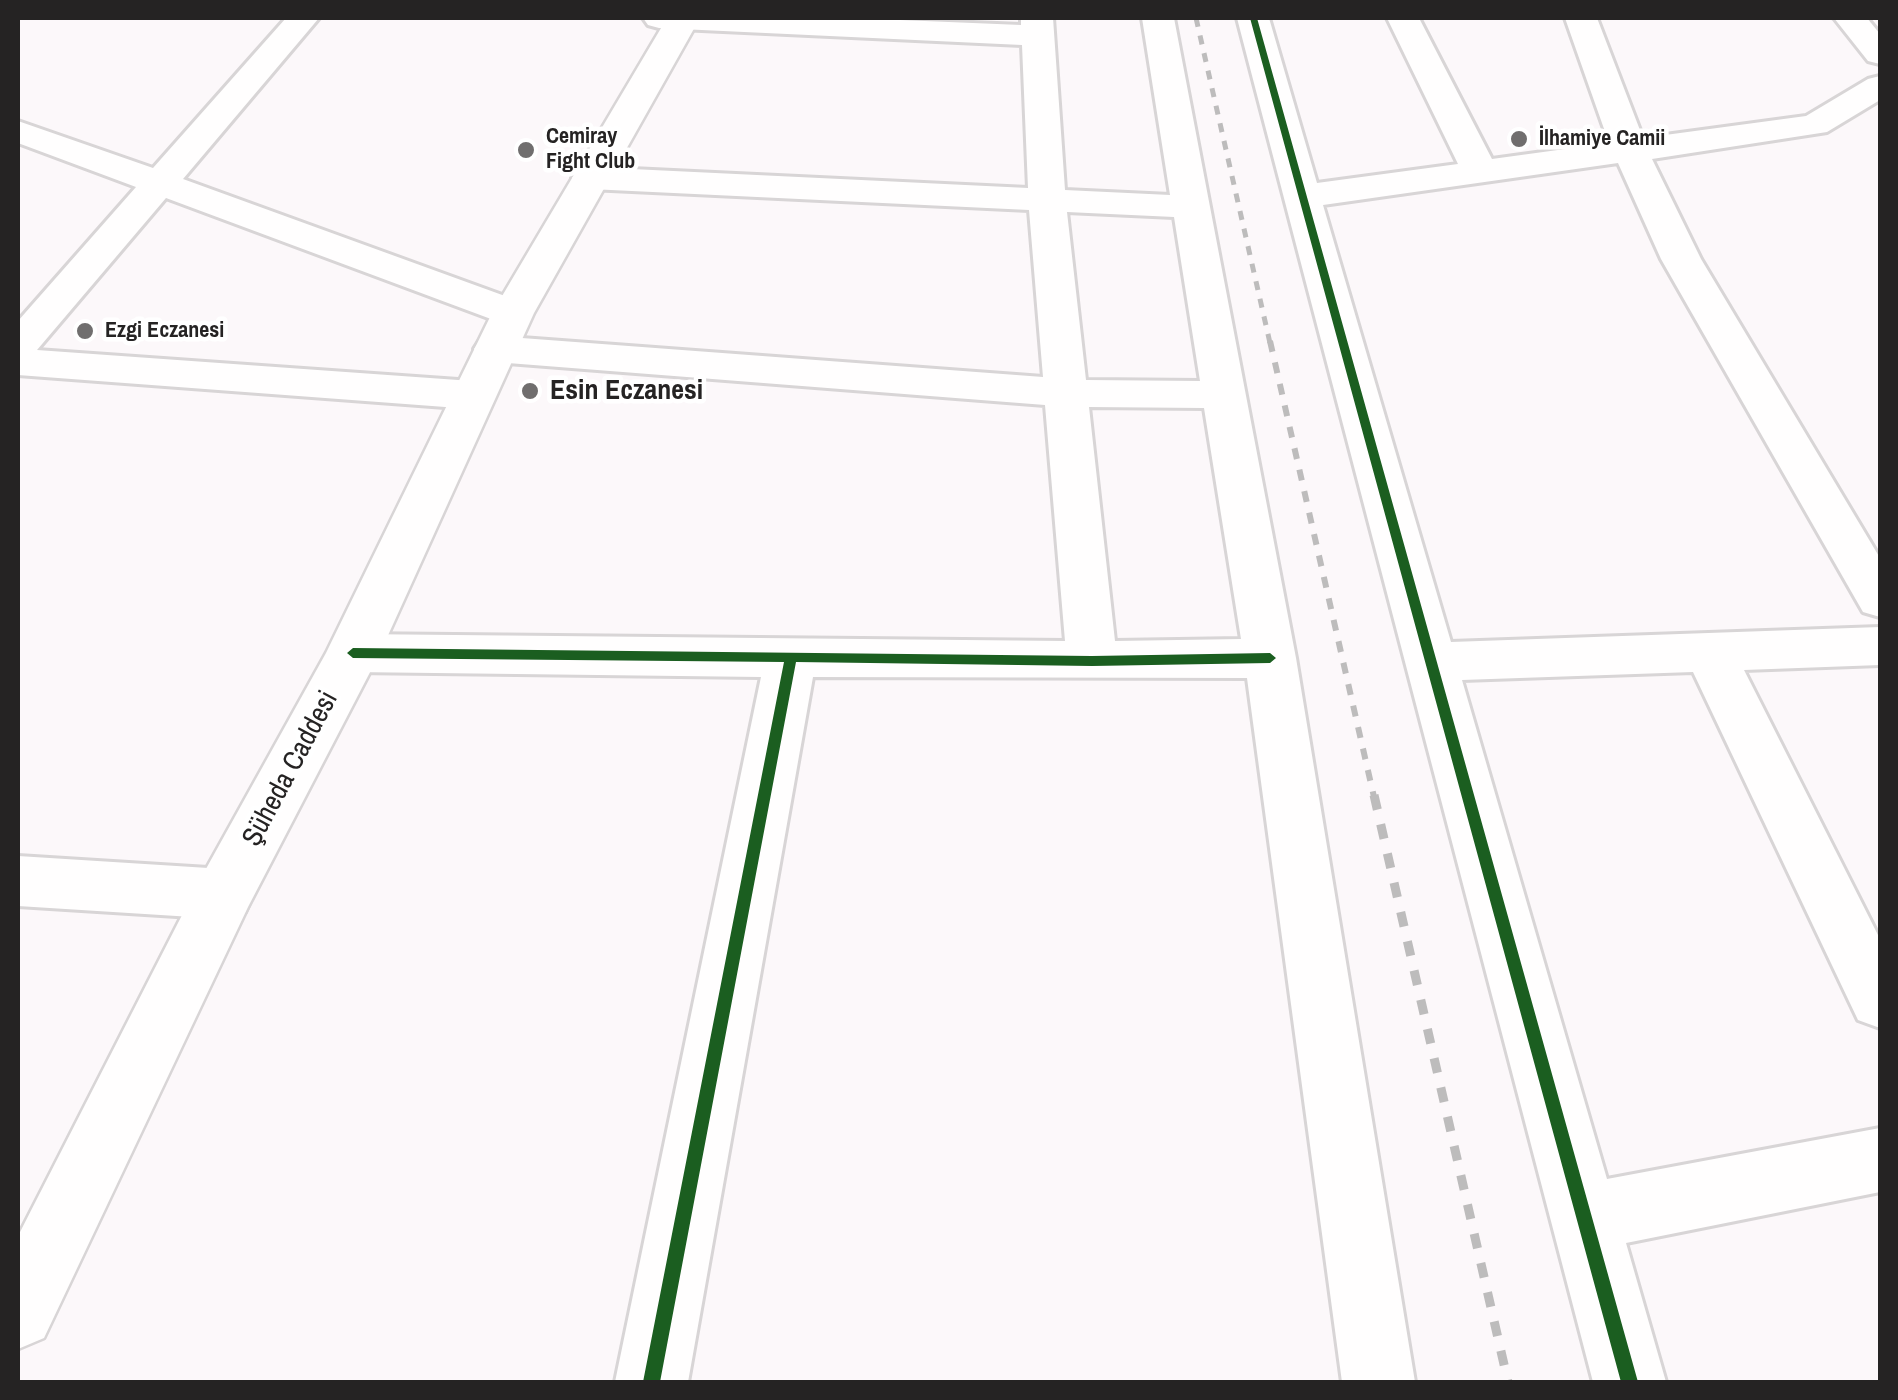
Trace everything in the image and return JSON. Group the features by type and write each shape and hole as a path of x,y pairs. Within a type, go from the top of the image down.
{"main road":[{"name":"Şüheda Caddesi","path":"18,1312 224,894 353,654 493,352 675,18"}],"street":[{"path":"19,347 304,18"},
{"path":"675,18 1038,27 1047,202 1092,661"},
{"path":"1158,18 1270,658 1379,1382"},
{"path":"1253,18 1630,1382"},
{"path":"1403,18 1480,171"},
{"path":"1581,18 1631,153 1681,259 1880,598"},
{"path":"1850,18 1880,54"},
{"path":"1300,197 1815,125 1880,86"},
{"path":"18,131 157,185 493,352"},
{"path":"590,178 1194,207"},
{"path":"19,347 493,352 1068,393 1226,395"},
{"path":"1429,662 1880,646"},
{"path":"1709,651 1880,1000"},
{"path":"353,654 1092,661 1270,658"},
{"path":"650,1382 791,657"},
{"path":"18,882 224,894"},
{"path":"1584,1217 1880,1160"}],"railway":[{"path":"1196,18 1270,343"},
{"path":"1270,341 1374,797"},
{"path":"1374,795 1508,1382"}],"cycle path":[{"path":"1253,18 1630,1382"},
{"path":"353,653 1092,661 1270,658"},
{"path":"651,1382 791,657"}],"place":[{"name":"İlhamiye Camii","path":"1519,139"},
{"name":"Cemiray Fight Club","path":"526,150"},
{"name":"Ezgi Eczanesi","path":"85,331"},
{"name":"Esin Eczanesi","path":"530,391"}]}
